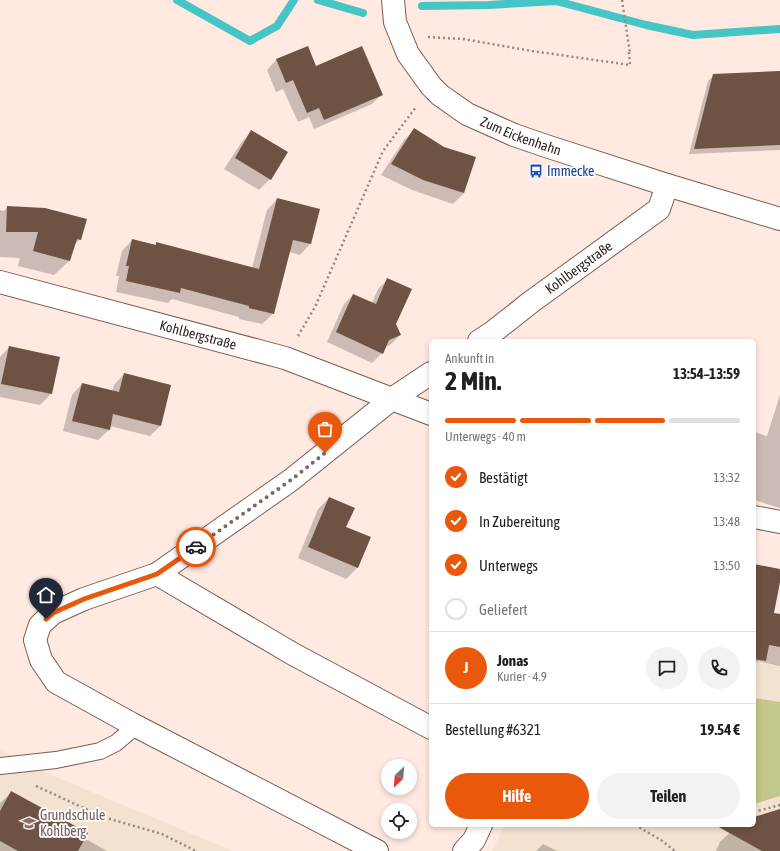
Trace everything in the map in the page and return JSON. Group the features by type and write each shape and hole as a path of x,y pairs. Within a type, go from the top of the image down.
{"street":[{"name":"Zum Eickenhahn","path":"393,0 395,22 408,54 431,86 440,95 467,114 514,135 546,146 667,185 780,218"},
{"name":"Kohlbergstraße","path":"482,339 659,209 667,185"},
{"name":"Kohlbergstraße","path":"0,282 285,358 429,413"},
{"path":"377,851 136,726 56,682 41,660 35,640 40,626 53,613 84,599 157,574 291,480 392,399 429,374"},
{"path":"756,517 780,522"},
{"path":"157,574 293,654 429,727"},
{"path":"464,851 474,840 480,827"}],"lane":[{"path":"0,766 56,760 100,751 116,743 136,726"}],"path":[{"path":"424,36 463,39 532,51 630,65 630,49 622,0"},
{"path":"285,358 315,308 383,151 431,86"},
{"path":"31,784 103,817 162,834 196,851"},
{"path":"756,811 780,805"},
{"path":"638,827 661,840 675,851"}],"shaded area":[{"path":"756,660 780,665 780,851 492,851 504,827 756,827"},
{"path":"0,750 49,774 233,851 0,851"}],"green space":[{"path":"756,698 780,702 780,796 756,803"}],"building":[{"path":"308,46 316,66 362,46 383,95 324,120 319,108 307,113 293,80 286,83 276,59"},
{"path":"780,71 780,145 694,149 713,74"},
{"path":"414,128 444,147 476,157 464,193 423,180 391,164"},
{"path":"251,130 288,152 271,180 235,158"},
{"path":"277,198 320,209 311,244 293,240 274,314 181,288 180,293 126,281 129,266 126,266 132,239 156,245 156,242 259,269"},
{"path":"7,206 45,208 87,219 81,240 77,239 70,261 33,251 38,232 6,232"},
{"path":"387,278 412,289 396,324 401,335 389,340 383,354 336,332 353,294 376,304"},
{"path":"9,346 60,357 52,394 1,384"},
{"path":"124,373 171,385 161,426 113,414 110,430 72,421 82,383 119,392"},
{"path":"329,497 355,508 346,527 371,537 358,568 308,547"},
{"path":"756,564 780,569 780,582 774,613 780,614 780,647 769,645 766,661 756,659"},
{"name":"Grundschule Kohlberg","path":"11,791 88,833 78,851 18,851 0,841 0,811"},
{"path":"780,809 780,851 762,851 719,827 756,827 756,816"}],"waterway":[{"name":"Immecke","path":"177,0 250,41 277,26 294,0"},
{"name":"Immecke","path":"318,0 363,13"},
{"name":"Immecke","path":"422,6 489,5 556,1 646,25 693,35 780,29"}],"way so far":[{"path":"196,547 291,480 325,453"}],"place":[{"name":"Immecke","path":"536,171"},
{"name":"Grundschule Kohlberg","path":"29,823"}],"route":[{"path":"46,619 53,613 84,599 157,574 196,547"}]}
